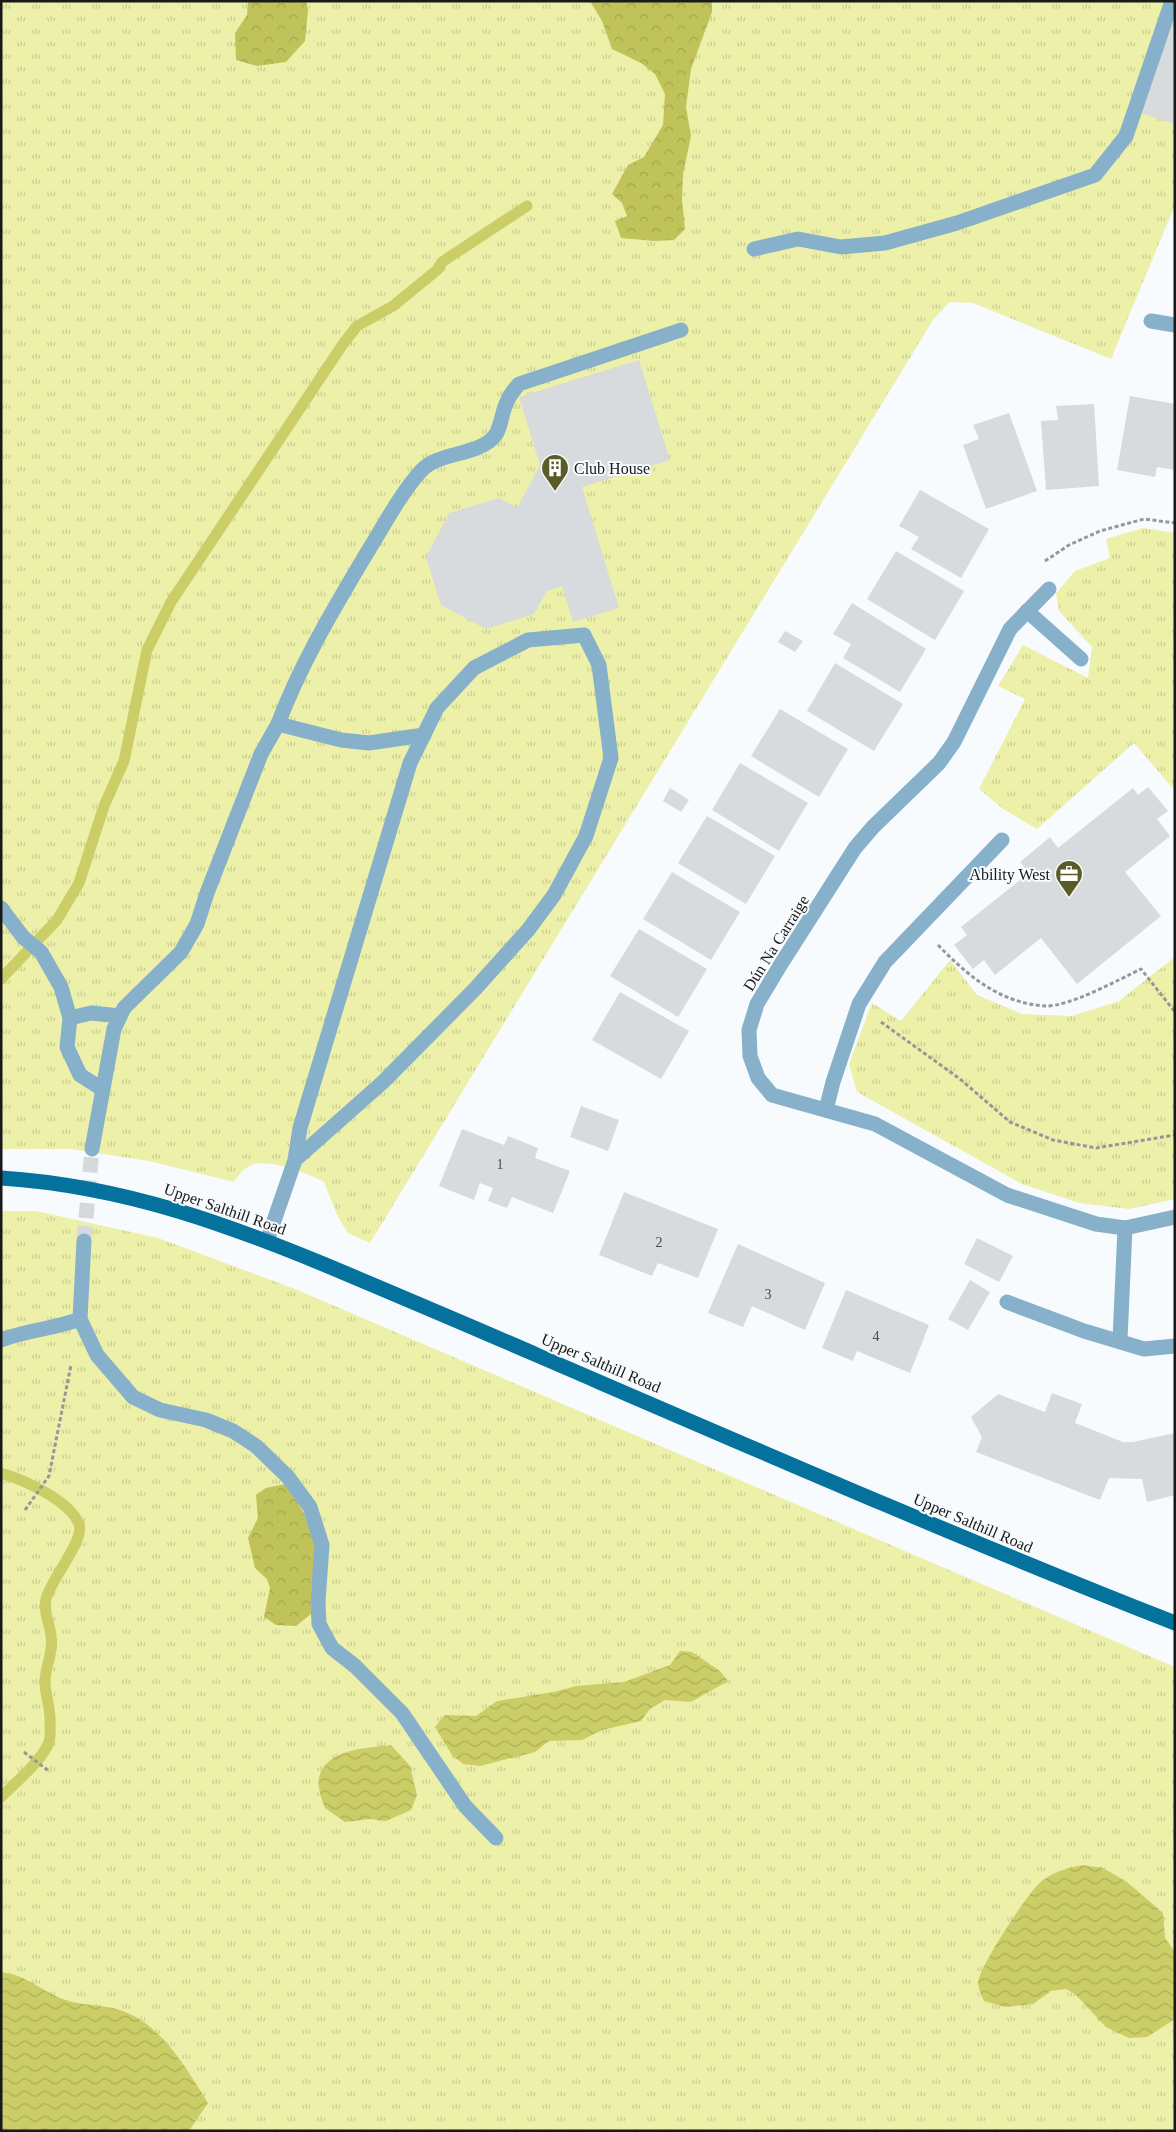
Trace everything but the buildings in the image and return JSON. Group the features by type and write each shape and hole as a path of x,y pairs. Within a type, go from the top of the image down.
{"main road":[{"name":"Upper Salthill Road","path":"1,1178 91,1188 155,1203 267,1240 991,1550 1175,1623"}],"street":[{"path":"754,248 798,239 841,247 885,243 956,223 1095,174 1126,136 1172,1"},
{"path":"1151,321 1175,325"},
{"path":"92,1149 114,1029 120,1016 124,1008 181,952 197,924 261,754 278,724 289,693 385,523 422,470 435,461 493,438 508,399 519,384 681,330"},
{"name":"Dún Na Carraige","path":"1049,589 1010,629 996,653 969,715 939,764 873,827 855,848 780,964 757,1004 750,1030 750,1056 758,1078 772,1095 875,1124 1007,1195 1096,1224 1125,1228 1175,1217"},
{"path":"1027,611 1081,659"},
{"path":"267,1240 295,1160 300,1128 410,763 437,708 474,668 528,640 584,635 599,665 611,758 586,836 554,895 528,930 475,989 383,1082 295,1160"},
{"path":"278,724 341,740 368,743 424,735"},
{"path":"826,1110 833,1082 859,1004 886,962 1002,840"},
{"path":"1,908 23,937 41,952 61,987 70,1018 67,1047 80,1074 102,1089"},
{"path":"70,1018 91,1013 120,1016"},
{"path":"1120,1340 1125,1228"},
{"path":"84,1241 80,1319 97,1356 133,1397 160,1410 206,1420 232,1431 256,1446 288,1477 310,1507 322,1545 318,1602 320,1624 332,1648 355,1666 402,1713 465,1806 496,1838"},
{"path":"1007,1302 1084,1331 1120,1340 1144,1349 1175,1346"},
{"path":"1,1340 19,1333 42,1331 80,1319"}],"path":[{"path":"1049,589 1036,568 1069,544 1100,531 1144,519 1175,523"},
{"path":"919,926 964,972 992,992 1046,1006 1088,994 1140,969 1175,1012"},
{"path":"859,1004 895,1034 960,1079 1010,1122 1053,1140 1096,1148 1175,1135"},
{"path":"25,1510 49,1476 80,1319"},
{"path":"24,1752 50,1772"}],"green space":[{"path":"1,1 1175,1 1175,205 1111,359 973,303 950,302 933,320 370,1243 348,1233 338,1217 324,1182 310,1175 280,1166 262,1163 252,1165 243,1171 234,1182 149,1161 70,1149 1,1149"},
{"path":"248,1 306,1 308,10 305,41 286,62 257,66 236,60 235,33 247,15"},
{"path":"590,1 712,1 712,12 691,69 686,107 691,136 683,174 682,200 685,229 674,240 655,241 621,238 615,221 627,216 622,203 612,194 628,165 644,157 663,125 665,94 655,74 641,63 612,49 602,21"},
{"path":"1143,528 1175,533 1175,791 1134,743 1037,829 1003,809 979,789 1025,699 998,686 1023,645 1088,678 1092,647 1059,611 1056,593 1075,571 1110,558 1106,539"},
{"path":"1175,957 1175,1199 1129,1209 1079,1203 1022,1184 857,1092 849,1064 872,1003 901,1021 950,960 977,995 1022,1014 1072,1016 1119,1001"},
{"path":"1,1211 36,1211 158,1238 295,1289 1175,1667 1175,2131 1,2131"},
{"path":"285,1484 308,1521 316,1552 311,1594 311,1614 296,1626 276,1625 264,1617 270,1588 267,1579 255,1568 248,1538 258,1518 256,1495 266,1488"}],"water":[{"path":"680,1651 692,1652 720,1671 728,1681 691,1702 665,1700 650,1709 641,1721 602,1730 582,1740 549,1741 535,1752 480,1766 463,1764 452,1755 435,1727 445,1715 476,1716 497,1701 554,1692 576,1686 624,1682 670,1665"},
{"path":"391,1745 410,1766 417,1795 411,1810 386,1821 370,1819 345,1822 325,1808 320,1793 319,1778 323,1768 329,1761 359,1749"},
{"path":"1082,1865 1103,1868 1127,1882 1163,1913 1165,1938 1175,1952 1175,2019 1147,2037 1129,2038 1106,2027 1075,1994 1066,1989 1051,1991 1033,2004 1005,2007 984,2001 980,1992 978,1983 987,1961 1006,1929 1037,1886 1053,1874"},
{"path":"1,1972 25,1979 67,2001 120,2010 135,2017 160,2036 182,2062 208,2103 189,2131 1,2131"}],"waterway":[{"path":"1,979 57,920 79,883 104,806 124,761 147,650 171,602 343,344 357,326 393,306 437,270 442,262 527,206"},
{"path":"1,1473 34,1486 57,1500 74,1515 79,1524 80,1531 73,1549 54,1581 46,1599 45,1609 52,1642 45,1682 50,1714 49,1742 41,1757 1,1797"}],"tunnel":[{"path":"84,1241 92,1149"}],"place":[{"name":"Club House","path":"555,492"},
{"name":"Ability West","path":"1069,898"}]}
